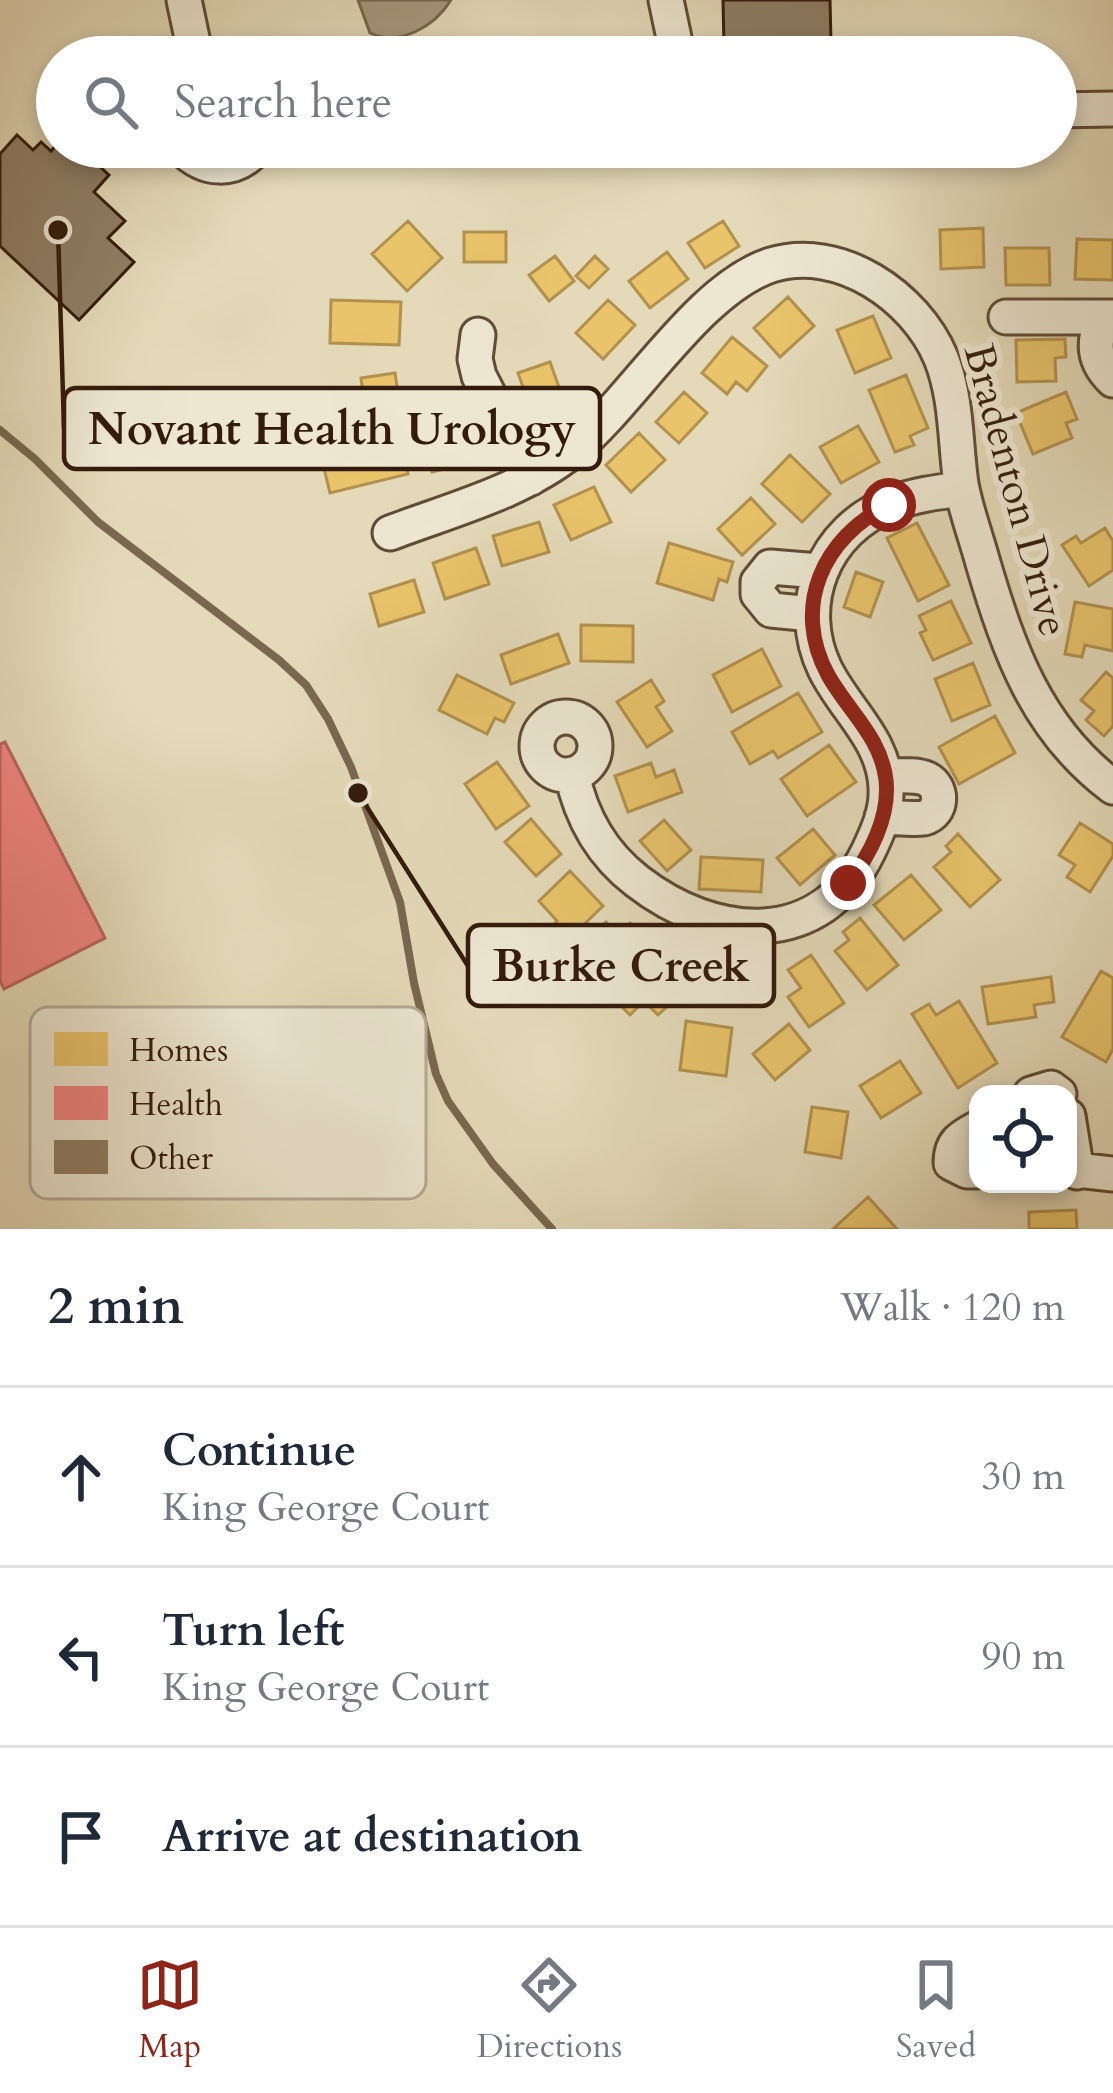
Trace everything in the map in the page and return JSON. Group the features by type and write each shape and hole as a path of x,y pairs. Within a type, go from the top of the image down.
{"street":[{"path":"184,0 192,36"},
{"path":"666,0 674,36"},
{"path":"1077,110 1113,109"},
{"name":"Bradenton Drive","path":"390,533 531,478 572,451 698,315 751,275 795,261 830,262 871,279 928,336 950,387 962,489 1015,662 1052,730 1113,787"},
{"path":"1006,317 1108,317 1095,346 1100,366 1113,380"},
{"path":"478,335 479,376 531,478"},
{"path":"572,774 589,826 614,859 657,896 704,919 750,927 794,921 836,896 862,865 883,817 886,776 875,744 819,657 812,614 819,571 835,547 868,515 921,494 962,489"},
{"path":"812,614 771,610 758,594 758,582 770,567 819,571"},
{"path":"883,817 924,818 937,808 940,798 924,777 886,776"},
{"path":"704,919 702,968 719,980 738,974 750,927"},
{"path":"969,1132 951,1148 951,1162 969,1171"},
{"path":"1077,1170 1113,1174"}],"shaded area":[{"path":"358,0 451,0 416,32 405,36 370,33"}],"building: Homes":[{"path":"408,221 442,258 407,291 372,254"},
{"path":"723,221 739,246 705,268 688,243"},
{"path":"983,228 984,267 941,269 940,230"},
{"path":"464,232 506,232 506,262 464,262"},
{"path":"1077,239 1113,240 1113,280 1075,279"},
{"path":"1005,248 1049,248 1050,285 1006,285"},
{"path":"667,252 688,279 650,308 629,281"},
{"path":"555,256 574,281 549,301 529,275"},
{"path":"595,256 608,269 589,288 576,276"},
{"path":"788,297 814,326 780,357 754,328"},
{"path":"331,300 401,302 399,345 330,343"},
{"path":"608,300 635,325 603,359 576,333"},
{"path":"873,316 891,358 855,373 837,330"},
{"path":"732,337 767,366 747,391 736,382 727,394 702,373"},
{"path":"1065,339 1066,357 1055,358 1056,381 1017,382 1016,340"},
{"path":"550,362 565,404 533,415 518,373"},
{"path":"395,373 402,420 367,424 361,378"},
{"path":"906,375 928,428 910,436 914,445 895,452 869,390"},
{"path":"684,392 707,413 679,443 656,422"},
{"path":"1066,392 1077,419 1066,423 1072,438 1033,454 1016,413"},
{"path":"460,422 470,463 432,472 422,431"},
{"path":"858,426 879,462 841,483 820,447"},
{"path":"639,433 665,460 631,492 606,465"},
{"path":"401,441 408,474 330,493 322,460"},
{"path":"790,455 830,494 802,522 762,484"},
{"path":"594,487 611,522 571,540 554,505"},
{"path":"751,498 775,524 742,555 718,529"},
{"path":"539,522 549,552 502,566 493,536"},
{"path":"917,523 949,585 918,601 887,538"},
{"path":"1105,528 1113,541 1113,570 1089,586 1062,545 1076,536 1081,543"},
{"path":"669,543 733,562 727,582 719,579 713,600 657,583"},
{"path":"476,548 489,584 445,599 433,563"},
{"path":"856,572 883,582 870,617 844,607"},
{"path":"414,580 424,612 379,626 370,594"},
{"path":"951,601 971,643 933,660 920,633 926,630 919,616"},
{"path":"1075,602 1113,609 1113,651 1085,645 1082,657 1065,654"},
{"path":"581,625 633,626 633,662 581,661"},
{"path":"558,634 569,663 511,684 501,655"},
{"path":"762,649 781,686 732,712 713,675"},
{"path":"973,663 990,705 952,721 935,679"},
{"path":"1106,672 1113,678 1113,726 1104,736 1086,720 1094,711 1081,700"},
{"path":"457,675 514,703 504,722 495,718 487,734 439,710"},
{"path":"651,680 664,701 656,707 672,731 647,747 617,702"},
{"path":"798,693 822,732 778,758 773,751 750,764 732,732"},
{"path":"995,716 1015,753 959,784 939,747"},
{"path":"829,745 856,782 807,816 781,779"},
{"path":"497,762 529,806 496,829 465,784"},
{"path":"651,763 656,777 674,770 682,792 628,812 615,776"},
{"path":"531,819 561,854 536,876 505,842"},
{"path":"664,820 691,850 667,871 640,841"},
{"path":"1080,823 1113,844 1113,856 1090,892 1067,877 1075,865 1059,855"},
{"path":"813,829 835,855 800,885 777,858"},
{"path":"958,834 1000,880 970,907 934,867 951,852 946,846"},
{"path":"701,857 763,860 761,892 699,889"},
{"path":"570,871 603,906 565,943 550,928 557,921 539,901"},
{"path":"911,875 941,910 904,940 874,905"},
{"path":"860,918 898,965 867,990 835,951 849,940 843,932"},
{"path":"606,922 617,935 630,923 647,941 594,989 566,959"},
{"path":"811,955 844,1003 809,1027 788,997 801,988 788,970"},
{"path":"651,959 683,992 658,1015 644,1001 630,1015 611,996"},
{"path":"1101,971 1113,978 1113,1049 1106,1062 1062,1037"},
{"path":"1051,977 1054,1002 1034,1005 1036,1017 988,1024 982,987"},
{"path":"959,1001 997,1063 958,1088 912,1014 929,1004 936,1015"},
{"path":"686,1021 732,1028 726,1076 680,1070"},
{"path":"789,1024 810,1050 775,1080 753,1054"},
{"path":"900,1061 921,1093 881,1118 860,1086"},
{"path":"812,1107 848,1112 841,1158 805,1152"},
{"path":"868,1197 897,1229 833,1229"},
{"path":"1076,1210 1077,1229 1029,1229 1029,1212"}],"building: Health":[{"path":"5,742 105,938 4,989 0,981 0,744"}],"building: Other":[{"path":"723,0 830,0 831,36 724,36"},
{"path":"17,135 33,150 36,147 36,168 102,168 109,175 94,192 125,221 108,238 134,262 79,320 0,246 0,154"}],"waterway":[{"path":"0,430 98,522 306,685 351,767 400,902 420,1007"},
{"path":"426,1033 448,1101 493,1164 552,1229"}],"place":[{"name":"Novant Health Urology","path":"58,230"},
{"name":"Burke Creek","path":"358,793"}],"route":[{"path":"848,883 877,834 886,776 875,744 819,657 812,593 835,547 868,515 889,505"}]}
